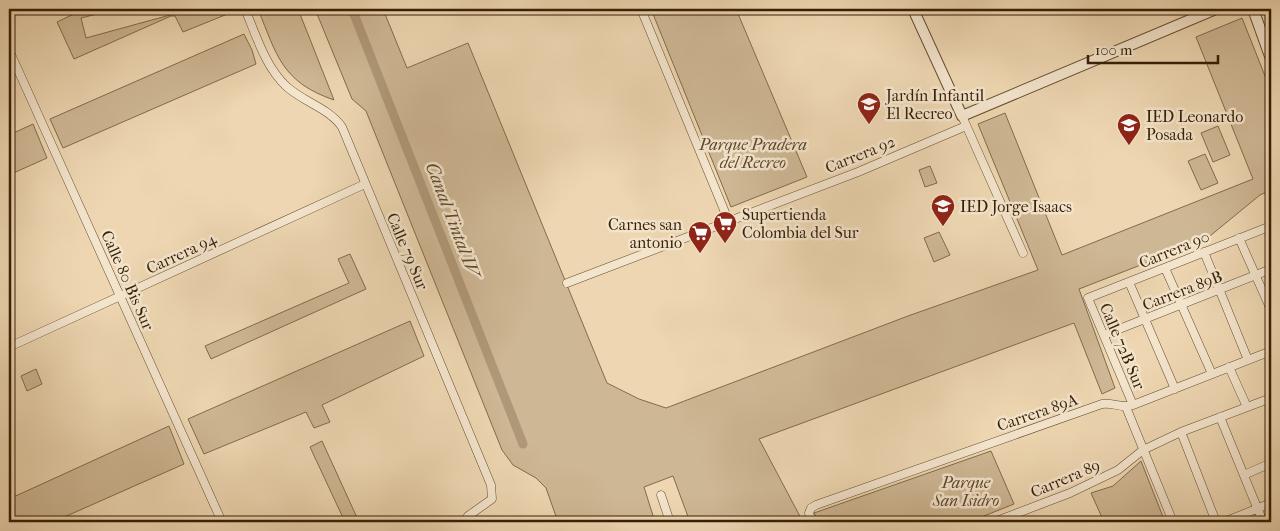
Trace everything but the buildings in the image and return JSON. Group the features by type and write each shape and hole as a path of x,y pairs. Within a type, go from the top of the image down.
{"street":[{"name":"Calle 79 Sur","path":"244,9 268,62 281,80 294,93 338,121 366,184 491,485 492,499 468,516 464,522"},
{"path":"640,9 728,222"},
{"path":"913,9 1023,254"},
{"name":"Carrera 92","path":"567,283 858,172 964,121 1216,9"},
{"path":"1252,9 1269,44 1271,59"},
{"name":"Calle 80 Bis Sur","path":"9,50 222,522"},
{"name":"Carrera 94","path":"9,347 366,184"},
{"name":"Carrera 90","path":"1088,298 1271,226"},
{"path":"1240,238 1271,310"},
{"path":"1204,252 1248,360"},
{"path":"1166,268 1212,374"},
{"name":"Carrera 89B","path":"1104,335 1271,270"},
{"path":"1129,282 1175,389"},
{"name":"Calle 72B Sur","path":"1088,298 1104,335 1130,406 1143,450 1173,522"},
{"name":"Carrera 89A","path":"812,522 809,513 811,508 1102,404 1130,406 1271,351"},
{"path":"1229,367 1247,407"},
{"name":"Carrera 89","path":"994,522 1070,493 1118,470 1143,450 1180,432 1271,398"},
{"path":"1220,417 1263,522"},
{"path":"1180,432 1216,522"},
{"path":"1244,475 1271,463"},
{"path":"661,496 670,522"},
{"path":"1224,522 1271,503"}],"green space":[{"path":"90,9 117,9 81,18 86,38 192,9 234,9 235,11 183,32 175,16 171,16 74,59 57,22"},
{"path":"258,9 298,9 334,100 303,85 292,76 277,54"},
{"path":"315,9 383,9 407,68 468,43 607,383 639,399 666,408 908,316 1038,270 978,124 1005,113 1062,255 1253,179 1196,37 1242,18 1271,91 1271,190 1260,195 1205,240 1079,289 1115,388 1102,394 1074,323 759,439 803,522 690,522 673,476 644,487 655,522 558,522 546,488 536,478 513,465 502,450 366,111 352,99"},
{"name":"Parque Pradera del Recreo","path":"651,9 736,9 807,177 731,207"},
{"path":"244,34 256,64 63,148 50,119"},
{"path":"33,124 47,158 9,175 9,135"},
{"path":"1218,126 1230,155 1213,162 1201,133"},
{"path":"1205,154 1218,183 1201,190 1188,161"},
{"path":"930,166 937,183 925,187 919,170"},
{"path":"939,232 950,255 934,262 924,238"},
{"path":"350,254 366,289 211,359 205,346 349,283 338,259"},
{"path":"410,321 424,356 322,405 330,422 314,428 306,412 204,454 188,419"},
{"path":"36,369 42,384 27,391 21,376"},
{"path":"169,426 184,464 53,522 9,522 9,499"},
{"path":"322,441 359,522 345,522 310,447"},
{"name":"Parque San Isidro","path":"991,451 1014,504 969,522 819,522 814,513"},
{"path":"1141,461 1165,522 1104,522 1091,493 1113,486"}],"waterway":[{"name":"Canal Tintal IV","path":"352,9 523,444"}],"place":[{"name":"Jardín Infantil El Recreo","path":"869,125"},
{"name":"IED Leonardo Posada","path":"1129,146"},
{"name":"IED Jorge Isaacs","path":"943,227"},
{"name":"Supertienda Colombia del Sur","path":"725,244"},
{"name":"Carnes san antonio","path":"700,254"}]}
